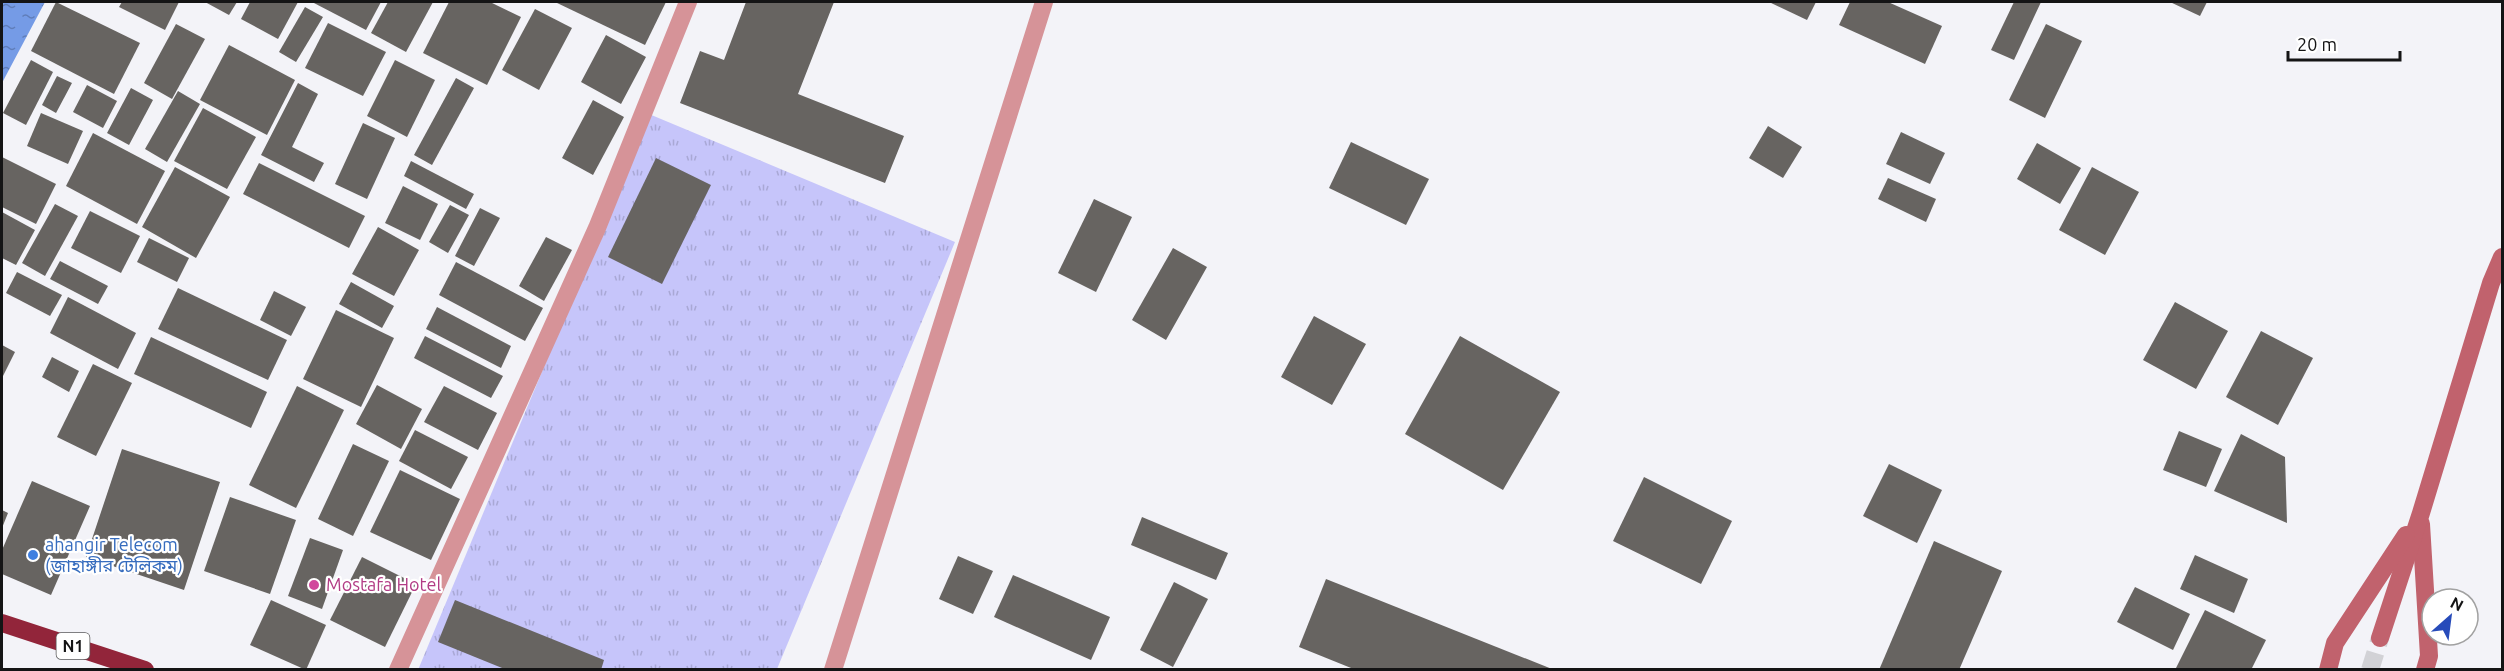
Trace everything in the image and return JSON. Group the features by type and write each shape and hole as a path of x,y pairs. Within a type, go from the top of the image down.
{"highway":[{"name":"N1","path":"2,623 145,669"}],"main road":[{"path":"2380,638 2491,284 2502,257"},
{"path":"2328,669 2335,643 2421,513"},
{"path":"2421,513 2429,656 2426,669"}],"street":[{"path":"398,669 597,228 688,2"},
{"path":"833,669 1044,2"}],"green space":[{"path":"649,114 955,242 777,669 418,670"}],"water":[{"path":"2,2 45,2 2,83"}],"building":[{"path":"56,2 140,43 114,94 31,51"},
{"path":"122,2 179,2 165,30 119,7"},
{"path":"205,2 237,2 229,15"},
{"path":"250,2 298,2 278,39 241,19"},
{"path":"312,2 381,2 366,30"},
{"path":"388,2 433,2 406,52 371,33"},
{"path":"449,2 490,2 521,17 487,85 423,53"},
{"path":"555,2 666,2 645,45"},
{"path":"746,2 834,2 798,94 904,136 885,183 680,103 700,51 724,60"},
{"path":"1769,2 1816,2 1807,20"},
{"path":"1850,2 1888,2 1942,26 1925,64 1839,25"},
{"path":"2014,2 2041,2 2014,60 1991,50"},
{"path":"2170,2 2207,2 2200,16"},
{"path":"305,7 323,17 296,62 279,52"},
{"path":"535,9 572,28 539,90 502,70"},
{"path":"328,23 386,52 363,96 305,68"},
{"path":"176,24 205,39 172,99 144,83"},
{"path":"2046,24 2082,41 2045,118 2009,100"},
{"path":"606,35 646,57 621,104 581,82"},
{"path":"229,45 295,80 267,135 200,100"},
{"path":"31,60 53,72 26,125 3,113"},
{"path":"395,60 435,80 407,137 367,116"},
{"path":"57,76 72,83 56,113 42,105"},
{"path":"456,78 474,88 432,165 414,155"},
{"path":"298,83 318,94 292,147 324,163 314,182 261,155"},
{"path":"87,85 117,101 103,128 73,112"},
{"path":"131,88 153,100 129,145 107,133"},
{"path":"178,91 200,104 167,162 145,149"},
{"path":"593,100 624,117 593,175 562,158"},
{"path":"203,108 256,137 227,189 174,161"},
{"path":"41,113 83,131 68,164 27,146"},
{"path":"363,123 395,138 367,199 335,184"},
{"path":"1768,126 1802,147 1783,178 1749,158"},
{"path":"1901,132 1945,153 1930,184 1886,164"},
{"path":"93,133 165,171 137,224 66,186"},
{"path":"1351,142 1429,179 1406,225 1329,188"},
{"path":"2037,143 2081,168 2060,204 2017,179"},
{"path":"2,157 56,184 36,224 2,207"},
{"path":"656,158 711,185 662,284 608,257"},
{"path":"411,161 474,194 466,209 404,176"},
{"path":"259,163 365,216 349,248 243,194"},
{"path":"175,167 230,197 196,258 142,227"},
{"path":"2092,167 2139,192 2105,255 2059,230"},
{"path":"1888,178 1936,199 1926,222 1878,199"},
{"path":"403,186 438,204 420,240 385,223"},
{"path":"1094,199 1132,217 1096,292 1058,273"},
{"path":"55,204 78,216 45,276 22,263"},
{"path":"450,205 469,215 448,253 429,242"},
{"path":"480,208 500,218 474,266 455,256"},
{"path":"90,211 140,236 121,273 71,248"},
{"path":"2,212 35,230 16,265 2,258"},
{"path":"378,227 419,250 394,296 352,274"},
{"path":"546,237 572,250 544,301 519,286"},
{"path":"149,238 189,258 177,282 137,262"},
{"path":"1173,248 1207,267 1166,340 1132,320"},
{"path":"60,261 108,286 98,304 50,279"},
{"path":"456,262 543,308 525,341 439,295"},
{"path":"17,272 62,295 50,316 6,293"},
{"path":"351,282 394,306 382,328 339,304"},
{"path":"178,288 287,340 268,380 158,329"},
{"path":"274,291 306,307 291,336 260,320"},
{"path":"68,297 136,333 118,369 50,333"},
{"path":"2175,302 2228,331 2196,389 2143,360"},
{"path":"437,307 511,346 501,368 426,329"},
{"path":"336,310 394,338 361,407 303,379"},
{"path":"1314,316 1366,344 1332,405 1281,377"},
{"path":"2261,331 2313,358 2278,425 2226,397"},
{"path":"425,336 503,376 491,398 414,358"},
{"path":"1460,336 1560,392 1503,490 1405,434"},
{"path":"151,337 267,392 251,428 134,374"},
{"path":"2,345 15,352 2,378"},
{"path":"52,357 79,371 69,392 42,377"},
{"path":"93,364 132,383 96,456 57,437"},
{"path":"377,385 422,409 401,449 356,424"},
{"path":"297,386 344,410 296,508 249,485"},
{"path":"444,386 497,413 478,450 424,422"},
{"path":"415,430 468,457 451,489 399,461"},
{"path":"2179,431 2222,449 2206,487 2163,470"},
{"path":"2241,434 2285,457 2287,523 2214,491"},
{"path":"353,444 389,461 353,536 318,519"},
{"path":"122,449 220,482 184,590 86,557"},
{"path":"1889,464 1942,490 1917,543 1863,516"},
{"path":"400,470 460,499 431,560 370,532"},
{"path":"1644,477 1732,521 1701,584 1613,541"},
{"path":"32,481 90,506 51,595 2,574 2,550"},
{"path":"230,497 296,520 270,594 204,571"},
{"path":"2,510 8,513 2,528"},
{"path":"1142,517 1228,553 1216,580 1131,545"},
{"path":"310,538 343,550 322,609 288,596"},
{"path":"1934,541 2002,571 1959,670 1879,670"},
{"path":"2195,555 2248,579 2234,613 2180,589"},
{"path":"958,556 993,571 973,614 939,599"},
{"path":"362,557 416,584 385,647 330,620"},
{"path":"1013,575 1110,617 1091,660 994,617"},
{"path":"1326,579 1552,670 1356,670 1299,647"},
{"path":"1174,582 1208,599 1173,667 1140,650"},
{"path":"2135,587 2190,614 2173,650 2117,622"},
{"path":"271,600 326,625 306,670 250,645"},
{"path":"455,600 604,660 601,670 507,670 438,642"},
{"path":"2205,610 2266,640 2251,670 2175,670"}],"tunnel":[{"path":"2370,670 2380,638"}],"place":[{"name":"ahangir Telecom (জাহাঙ্গীর টেলিকম)","path":"33,555"},
{"name":"Mostafa Hotel","path":"314,585"}]}
